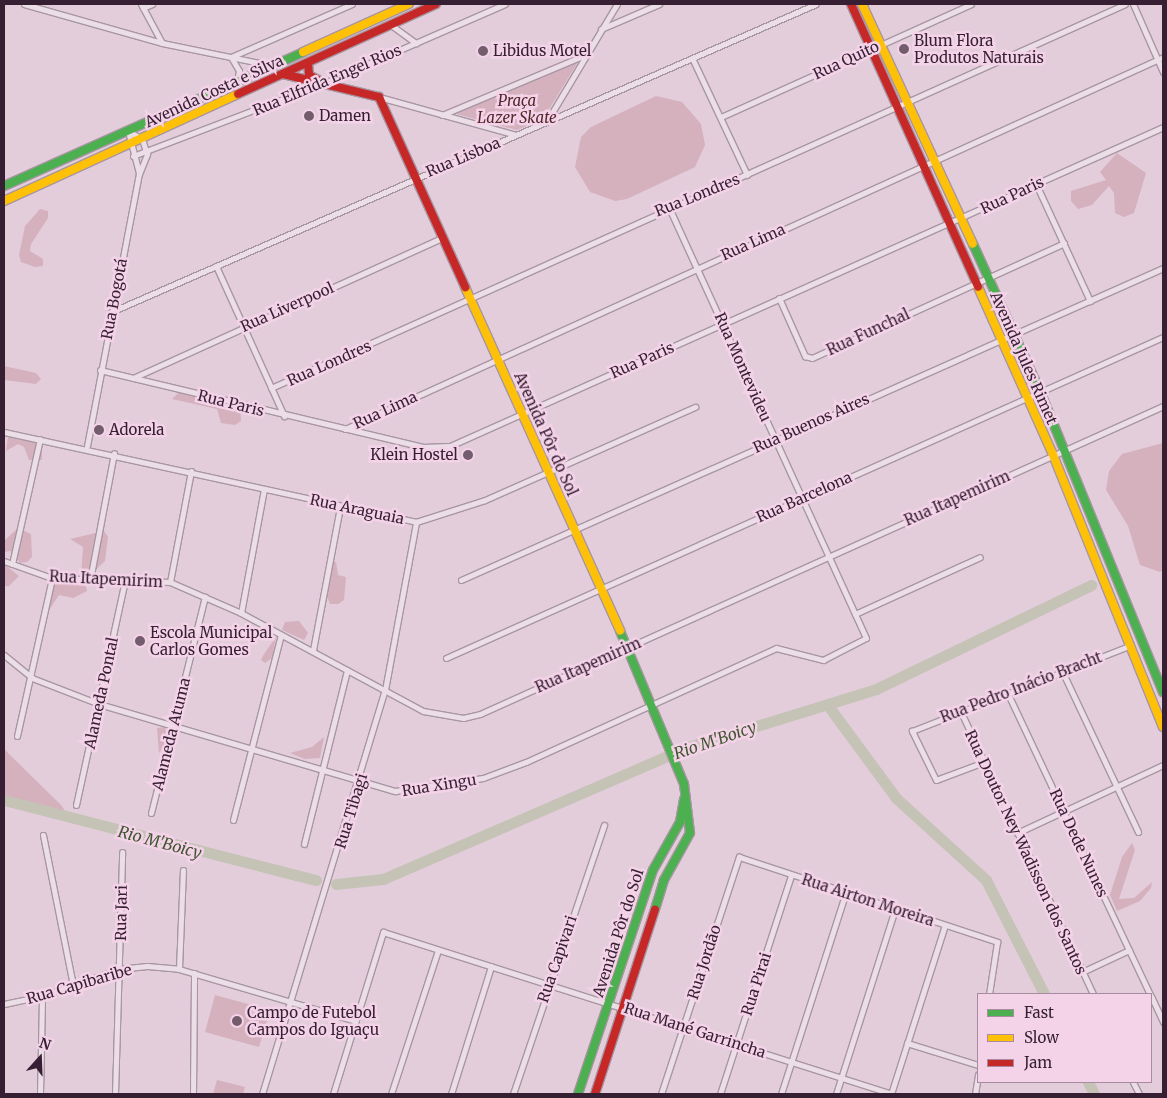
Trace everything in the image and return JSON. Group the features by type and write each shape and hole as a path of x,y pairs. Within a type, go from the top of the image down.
{"main road":[{"name":"Avenida Costa e Silva","path":"4,186 409,4"},
{"name":"Avenida Costa e Silva","path":"4,201 436,4"},
{"name":"Avenida Jules Rimet","path":"850,4 1053,455 1163,727"},
{"name":"Avenida Jules Rimet","path":"862,4 1040,391 1163,692"},
{"path":"308,63 309,75 324,83"},
{"path":"284,74 379,97"},
{"name":"Avenida Pôr do Sol","path":"379,97 441,238 628,647 671,748 684,784 690,833 672,862 596,1094"},
{"name":"Avenida Pôr do Sol","path":"578,1094 659,855 684,810 684,784"},
{"path":"674,831 690,833"},
{"path":"659,855 672,862"}],"street":[{"path":"24,4 162,43 269,66"},
{"path":"152,4 142,6 162,43"},
{"path":"231,57 352,4"},
{"name":"Rua Elfrida Engel Rios","path":"133,156 147,154 324,83 505,4"},
{"path":"547,121 617,4"},
{"path":"601,30 659,4"},
{"name":"Rua Lisboa","path":"111,312 415,178 694,60 816,4"},
{"name":"Rua Quito","path":"721,117 971,4"},
{"name":"Rua Londres","path":"271,388 470,300 668,206 747,175 1124,4"},
{"path":"1132,4 1160,58 1163,72"},
{"path":"390,25 416,43"},
{"path":"442,115 585,56"},
{"path":"231,57 239,71 237,82"},
{"name":"Rua Lima","path":"345,429 696,267 934,162 1160,58"},
{"path":"694,60 747,175"},
{"path":"379,97 516,135"},
{"name":"Rua Paris","path":"100,370 284,416 436,449 522,414 1163,127"},
{"path":"128,131 142,139 147,154"},
{"path":"128,131 129,144 139,174"},
{"name":"Rua Bogotá","path":"87,446 111,312 139,174 147,154"},
{"path":"1036,184 1090,301"},
{"name":"Rua Montevideu","path":"668,206 724,324 866,638"},
{"name":"Rua Liverpool","path":"133,378 441,238"},
{"name":"Rua Funchal","path":"779,298 805,356 812,358 1064,243"},
{"path":"216,266 284,416"},
{"name":"Rua Buenos Aires","path":"460,580 1013,332 1090,301 1163,268"},
{"name":"Rua Barcelona","path":"446,658 602,590 1163,336"},
{"name":"Rua Itapemirim","path":"4,560 52,578 170,582 241,613 423,711 463,718 628,647 1163,406"},
{"name":"Rua Araguaia","path":"4,432 87,446 264,489 416,522 485,500 695,407"},
{"path":"12,564 40,439"},
{"path":"90,580 114,452"},
{"path":"170,582 191,472"},
{"path":"241,613 264,489"},
{"path":"312,650 340,506"},
{"name":"Rua Tibagi","path":"262,1094 360,782 385,690 416,522"},
{"path":"855,614 980,557"},
{"path":"17,736 32,678 52,578"},
{"name":"Alameda Pontal","path":"76,805 125,581"},
{"name":"Alameda Atuma","path":"151,813 205,597"},
{"path":"233,820 281,635"},
{"name":"Rua Xingu","path":"4,655 32,678 99,704 173,728 396,791 484,778 776,648 823,660 866,638"},
{"name":"Rua Pedro Inácio Bracht","path":"984,762 936,780 912,731 960,710 1131,645"},
{"path":"304,844 347,670"},
{"path":"1062,671 1138,832"},
{"name":"Rua Dede Nunes","path":"1007,692 1149,993"},
{"name":"Rua Doutor Ney Wadisson dos Santos","path":"960,710 1092,993"},
{"path":"1018,833 1163,765"},
{"name":"Rua Capivari","path":"513,1094 549,982 604,825"},
{"path":"44,835 73,985"},
{"name":"Rua Jari","path":"116,1094 122,852"},
{"name":"Rua Airton Moreira","path":"738,857 997,942 989,993"},
{"name":"Rua Jordão","path":"661,1094 738,857"},
{"path":"179,969 183,870"},
{"name":"Rua Pirai","path":"720,1094 792,875"},
{"path":"781,1094 846,892"},
{"path":"836,1094 895,908"},
{"path":"891,1094 945,925"},
{"name":"Rua Mané Garrincha","path":"356,1021 383,932 549,982 891,1094"},
{"path":"391,1094 438,950"},
{"path":"1082,972 1129,950"},
{"path":"451,1094 491,966"},
{"name":"Rua Capibaribe","path":"4,1004 42,996 119,969 179,969 356,1021"},
{"path":"193,1094 194,973"},
{"path":"40,1094 42,996"},
{"name":"Rua Dede Nunes","path":"1152,999 1163,1022"},
{"path":"333,1094 356,1021"},
{"path":"907,1043 977,1065"},
{"path":"975,1094 977,1081"}],"green space":[{"name":"Praça Lazer Skate","path":"578,62 543,119 517,130 453,113"},
{"path":"656,96 682,102 701,124 705,145 695,167 627,199 615,201 590,192 575,167 581,137 591,127"},
{"path":"1117,153 1146,173 1134,213 1124,217 1115,213 1114,193 1109,186 1092,205 1078,209 1071,201 1071,191 1106,180 1100,172"},
{"path":"40,209 48,211 48,218 31,244 30,251 43,259 43,266 35,267 21,262 19,255 25,226"},
{"path":"4,366 36,373 41,379 36,384 4,380"},
{"path":"179,392 240,406 241,421 235,425 221,423 217,409 172,399"},
{"path":"8,437 42,444 42,460 29,460 24,447 18,444 6,451"},
{"path":"1163,443 1163,570 1160,572 1140,565 1128,526 1106,490 1109,471 1122,454"},
{"path":"18,528 31,534 32,557 27,562 20,563 11,551 4,552 4,541"},
{"path":"104,531 108,537 105,561 89,576 81,576 83,547 70,539"},
{"path":"329,560 336,562 338,575 346,577 344,600 338,604 330,604 327,597"},
{"path":"4,564 19,576 9,586 4,586"},
{"path":"62,582 85,583 87,591 73,598 59,595 46,615 48,587"},
{"path":"299,621 308,633 304,640 282,630 285,622"},
{"path":"276,637 272,658 265,663 261,660"},
{"path":"165,727 168,740 159,753 157,728"},
{"path":"324,737 320,758 305,759 290,753 312,747"},
{"path":"4,749 62,806 66,813 62,820 4,805"},
{"path":"1132,843 1135,850 1119,899 1134,898 1152,882 1151,888 1140,901 1117,911 1110,895 1122,857"},
{"name":"Campo de Futebol Campos do Iguaçu","path":"215,995 270,1010 259,1047 205,1032"},
{"path":"217,1080 245,1087 243,1094 213,1094"}],"waterway":[{"name":"Rio M'Boicy","path":"336,884 383,879 688,747 876,689 1091,585"},
{"path":"829,707 896,798 986,880 1043,993"},
{"name":"Rio M'Boicy","path":"4,800 316,880"},
{"path":"1088,1083 1094,1094"}],"traffic: fast":[{"path":"4,186 303,52"},
{"path":"973,244 1040,391 1163,692"},
{"path":"620,631 684,784 690,833 664,880 655,909"},
{"path":"578,1094 653,870 680,822 684,799"}],"traffic: slow":[{"path":"303,52 409,4"},
{"path":"862,4 973,244"},
{"path":"4,201 238,94"},
{"path":"465,287 620,631"},
{"path":"978,287 1053,455 1163,727"}],"traffic: jam":[{"path":"238,94 436,4"},
{"path":"851,4 978,287"},
{"path":"308,63 309,75 318,80"},
{"path":"283,74 379,97 465,287"},
{"path":"595,1094 655,909"}],"place":[{"name":"Blum Flora Produtos Naturais","path":"904,49"},
{"name":"Libidus Motel","path":"483,51"},
{"name":"Damen","path":"309,116"},
{"name":"Adorela","path":"99,430"},
{"name":"Klein Hostel","path":"468,455"},
{"name":"Escola Municipal Carlos Gomes","path":"140,641"},
{"name":"Campo de Futebol Campos do Iguaçu","path":"237,1021"}]}
